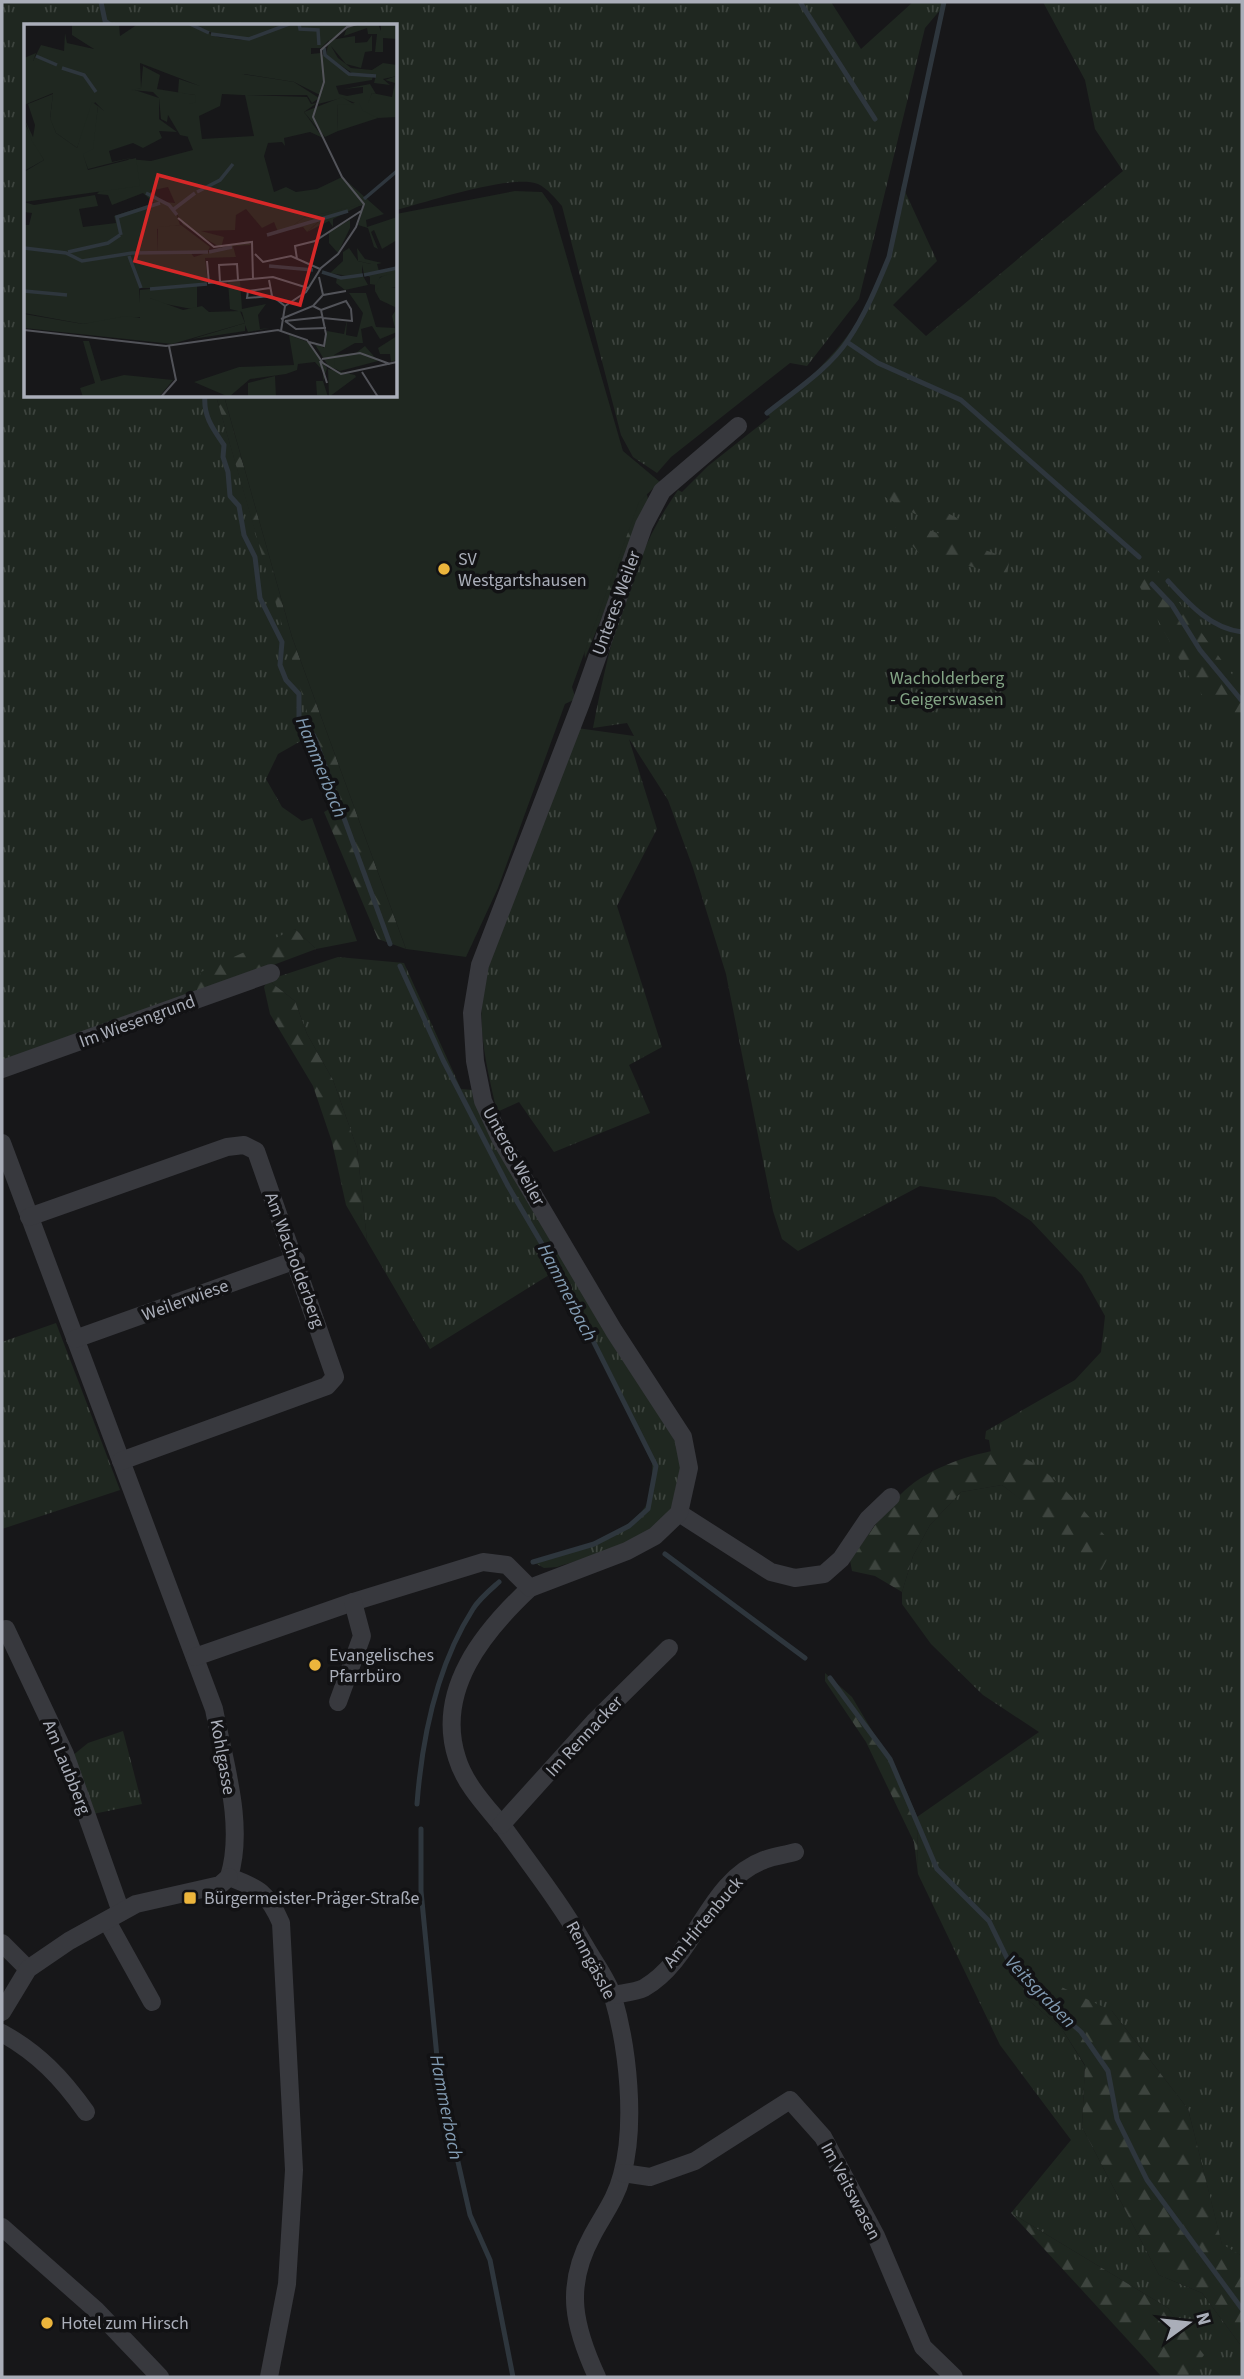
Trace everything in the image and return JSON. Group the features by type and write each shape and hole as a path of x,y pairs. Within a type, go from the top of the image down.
{"street":[{"name":"Unteres Weiler","path":"679,1513 689,1468 683,1437 614,1331 501,1140 483,1101 475,1061 472,1013 480,965 581,703 644,525 662,491 738,426"},
{"name":"Im Wiesengrund","path":"2,1069 271,973"},
{"name":"Kohlgasse","path":"2,1143 214,1709 231,1802 236,1855 229,1877"},
{"name":"Am Wacholderberg","path":"29,1217 227,1147 244,1145 256,1152 335,1377 327,1386 121,1461"},
{"name":"Weilerwiese","path":"75,1339 296,1260"},
{"path":"195,1657 353,1602 484,1562 507,1565 530,1588 627,1551 655,1536 679,1513 771,1572 795,1578 824,1574 841,1559 868,1519 891,1497"},
{"name":"Renngässle","path":"530,1588 499,1617 475,1648 458,1686 453,1722 457,1758 478,1797 563,1908 613,1995 628,2079 623,2173 613,2202 577,2267 574,2301 581,2343 597,2377"},
{"path":"338,1702 362,1636 353,1602"},
{"name":"Am Laubberg","path":"2,1630 6,1629 65,1754 114,1916"},
{"name":"Im Rennacker","path":"501,1825 594,1722 668,1648"},
{"name":"Am Hirtenbuck","path":"613,1995 643,1988 680,1955 722,1893 739,1875 763,1860 795,1853"},
{"path":"2,2012 28,1969 69,1941 136,1904 220,1885 229,1877 253,1886 271,1898 282,1923 294,2170 287,2284 268,2377"},
{"path":"114,1916 152,2001"},
{"path":"2,1943 28,1969"},
{"path":"2,2033 30,2049 62,2077 86,2112"},
{"name":"Im Veitswasen","path":"623,2173 650,2177 695,2161 790,2100 823,2137 876,2236 923,2347 954,2377"},
{"path":"2,2227 104,2318 160,2377"}],"green space":[{"path":"2,2 831,2 861,49 913,2 947,2 925,28 859,299 807,366 790,363 671,457 657,473 633,457 621,435 562,206 551,194 538,184 509,183 468,190 397,210 397,24 24,24 24,397 216,397 313,729 308,737 278,754 266,779 282,807 302,821 312,818 357,941 316,949 295,929 196,994 2,1060"},
{"name":"Wacholderberg - Geigerswasen","path":"1043,2 1242,2 1242,2256 1222,2245 1188,2109 1112,2011 1027,1999 1062,2029 1085,2066 1082,2127 1159,2275 1202,2293 1242,2347 1242,2377 1187,2377 1203,2355 1168,2308 1011,2213 1071,2140 1000,2045 918,1874 917,1817 1039,1732 983,1695 931,1644 902,1604 902,1592 913,1556 930,1525 961,1492 1002,1485 1035,1510 995,1478 989,1440 985,1439 986,1431 1075,1380 1101,1352 1105,1316 1082,1275 1031,1221 995,1197 920,1186 798,1251 782,1239 773,1211 726,974 693,868 668,800 629,739 657,829 617,906 662,1047 629,1065 650,1113 554,1152 519,1102 497,1112 488,1073 481,1020 487,962 577,728 634,736 627,723 593,728 614,635 646,545 678,490 682,492 708,466 770,417 766,413 821,367 850,332 874,293 884,270 893,239 902,185 937,261 893,305 926,336 1123,171 1095,129 1085,80"},
{"name":"SV Westgartshausen","path":"515,191 542,192 552,206 623,451 660,482 639,502 572,687 576,699 565,704 498,888 466,957 406,949 292,637 224,397 397,397 397,214"},
{"path":"216,397 224,397 292,637 406,949 378,939 324,812 333,807 308,737 312,729"},
{"path":"886,481 959,519 968,531 915,514 878,493"},
{"path":"644,483 649,503 585,658 581,617"},
{"path":"874,504 926,529 999,555 1009,562 1007,576 919,553"},
{"path":"1156,567 1242,688 1242,729 1218,714 1193,684 1135,578"},
{"path":"295,929 316,949 196,994 201,972"},
{"path":"338,957 404,963 461,1089 473,1090 679,1442 682,1479 678,1501 670,1516 643,1537 608,1552 557,1567 544,1568 535,1563 595,1542 636,1517 650,1496 652,1459 557,1270 430,1349 367,1241 357,1148 333,1080 307,1034 295,1001 268,980"},
{"path":"268,980 295,1001 307,1034 333,1080 357,1148 367,1241 346,1205 332,1142 313,1086 270,1014 264,987"},
{"path":"56,1323 120,1490 2,1529 2,1342"},
{"path":"997,1450 1014,1454 1047,1473 1090,1518 1114,1546 1101,1571 1039,1514 1002,1485 961,1492 930,1525 913,1556 902,1592 875,1576 852,1571 850,1560 886,1510 910,1486 945,1465"},
{"path":"825,1673 852,1697 902,1781 917,1817 918,1874 914,1842 866,1742 825,1681"},
{"path":"123,1731 142,1804 93,1814 72,1756 88,1743"},
{"path":"1015,1965 1112,2011 1188,2109 1222,2244 1242,2256 1242,2347 1202,2293 1159,2275 1082,2127 1085,2065 1062,2029 1027,1999"},
{"path":"1011,2213 1168,2308 1204,2355 1187,2377 1162,2377"}],"waterway":[{"name":"Hammerbach","path":"101,2 105,21 109,24"},
{"path":"800,2 875,119"},
{"path":"767,413 840,351 860,321 880,279 889,257 944,2"},
{"path":"847,342 878,363 961,400 1139,557"},
{"name":"Hammerbach","path":"205,397 207,416 224,445 223,457 228,472 230,496 239,506 244,535 255,557 260,598 282,642 280,665 286,680 299,694 299,720 314,736 390,944"},
{"path":"1168,581 1210,620 1230,630 1242,632"},
{"path":"1152,584 1172,605 1200,650 1242,701"},
{"name":"Hammerbach","path":"400,966 443,1060 508,1186 559,1273 656,1466 648,1509 629,1526 594,1544 533,1562"},
{"name":"Veitsgraben","path":"665,1554 805,1658"},
{"name":"Hammerbach","path":"417,1804 427,1729 440,1679 460,1631 473,1609 499,1582"},
{"name":"Veitsgraben","path":"830,1678 890,1759 937,1869 989,1921 1008,1960 1035,1991 1081,2032 1108,2071 1117,2119 1147,2180 1242,2309"},
{"name":"Hammerbach","path":"421,1829 421,1891 439,2078 470,2215 490,2260 513,2377"}],"place":[{"name":"SV Westgartshausen","path":"444,569"},
{"name":"Evangelisches Pfarrbüro","path":"315,1665"},
{"name":"Bürgermeister-Präger-Straße","path":"190,1898"},
{"name":"Hotel zum Hirsch","path":"47,2323"}]}
